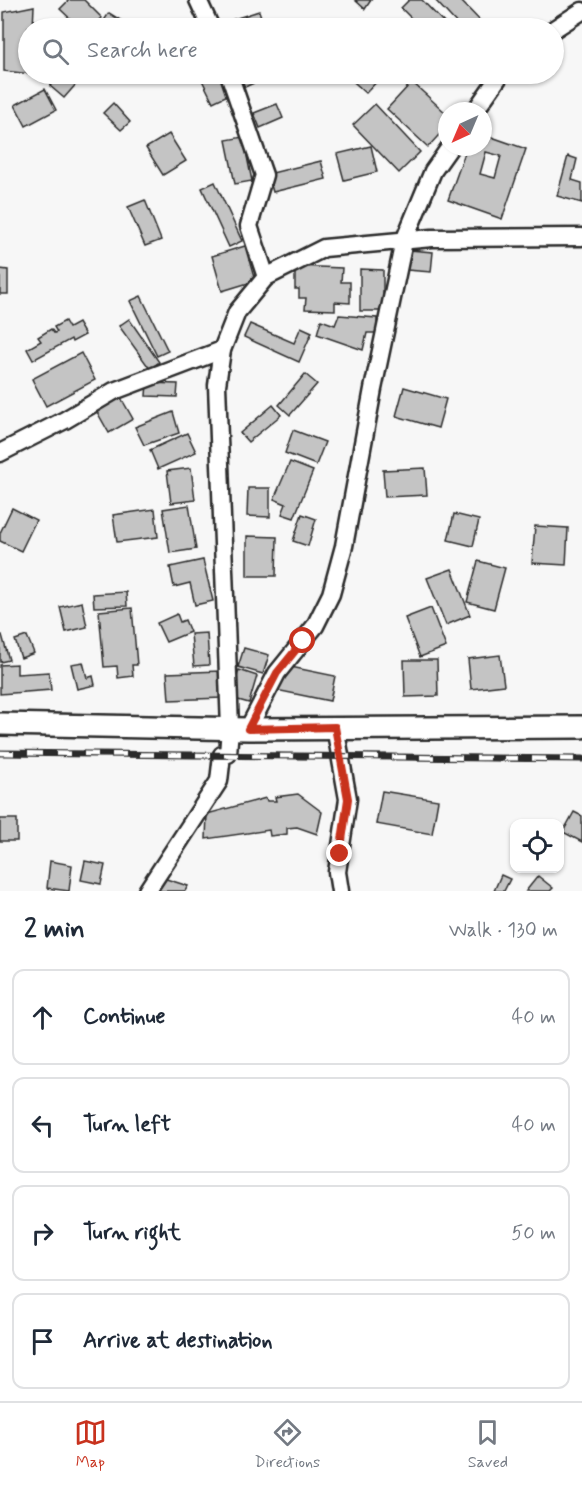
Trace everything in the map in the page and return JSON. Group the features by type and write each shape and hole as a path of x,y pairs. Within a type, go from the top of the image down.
{"street":[{"path":"198,0 206,18"},
{"path":"564,23 582,11"},
{"path":"232,84 264,175 249,226 266,277"},
{"path":"481,102 494,84"},
{"path":"147,891 219,780 222,755 228,754 239,728 277,673 315,626 332,594 344,546 373,389 404,241 433,171 444,156"},
{"path":"239,728 218,385 222,351 237,312 266,277 324,248 432,238 582,237"},
{"path":"0,453 114,392 222,351"},
{"path":"0,724 239,728 582,727"},
{"path":"335,727 348,799 337,872 340,891"}],"building":[{"path":"69,0 84,0 102,18 69,18 60,9"},
{"path":"355,0 371,0 365,9"},
{"path":"409,0 422,0 439,18 411,18 401,8"},
{"path":"435,0 460,0 477,18 452,18"},
{"path":"34,6 33,18 18,18 18,73 4,71 4,12"},
{"path":"259,11 261,18 237,18"},
{"path":"109,13 117,18 106,18"},
{"path":"52,84 76,84 64,98 50,86"},
{"path":"204,84 225,84 230,94 213,102"},
{"path":"356,84 375,84 366,93"},
{"path":"410,84 414,84 438,106 438,136 428,147 387,109"},
{"path":"45,89 56,110 26,126 15,105"},
{"path":"113,103 130,122 121,130 103,113"},
{"path":"277,104 283,118 260,128 254,113"},
{"path":"375,104 420,152 399,173 353,125"},
{"path":"169,134 186,161 163,175 146,148"},
{"path":"243,137 252,181 235,184 226,140"},
{"path":"492,137 526,149 502,219 448,200 464,156 485,156 480,174 495,178 501,156 492,154"},
{"path":"371,146 377,172 344,180 337,154"},
{"path":"568,156 577,159 572,180 582,183 582,203 557,196"},
{"path":"321,161 326,179 273,192 268,174"},
{"path":"215,182 242,241 229,247 202,188"},
{"path":"145,200 161,240 145,246 128,207"},
{"path":"245,246 255,281 222,291 212,256"},
{"path":"409,250 433,252 431,272 407,270"},
{"path":"295,266 342,268 341,282 350,282 350,303 335,302 335,310 305,309 306,298 299,298 299,289 295,289"},
{"path":"0,269 8,270 8,294 0,294"},
{"path":"360,269 383,270 383,311 360,311"},
{"path":"141,296 168,351 157,356 130,301"},
{"path":"339,315 377,318 377,333 367,333 363,350 317,334 321,320 335,325"},
{"path":"129,319 159,362 150,369 119,326"},
{"path":"65,321 69,328 78,323 85,335 72,342 71,339 33,360 27,349 41,341 38,337 51,329 54,333 57,332 54,327"},
{"path":"250,324 294,343 301,327 312,332 299,362 244,337"},
{"path":"81,353 95,380 46,406 32,379"},
{"path":"305,374 317,384 290,415 279,405"},
{"path":"147,383 178,384 177,397 146,396"},
{"path":"404,387 446,399 438,428 396,416"},
{"path":"120,396 133,419 109,433 96,410"},
{"path":"273,405 281,415 248,442 240,433"},
{"path":"173,412 179,433 144,445 135,427"},
{"path":"293,430 325,442 316,465 285,453"},
{"path":"187,433 196,452 158,469 150,450"},
{"path":"290,462 313,471 294,518 282,514 286,504 274,499"},
{"path":"191,468 195,500 171,503 167,471"},
{"path":"425,468 427,495 385,497 383,470"},
{"path":"248,488 270,488 270,517 247,516"},
{"path":"189,505 196,549 170,553 163,509"},
{"path":"12,508 36,520 21,551 0,541 0,533"},
{"path":"155,509 158,537 117,542 113,515"},
{"path":"302,514 316,519 308,546 293,541"},
{"path":"454,514 479,520 473,546 448,540"},
{"path":"535,526 568,528 566,565 532,563"},
{"path":"247,536 277,537 276,576 247,576"},
{"path":"203,560 213,601 195,605 190,583 174,587 170,567"},
{"path":"478,561 505,568 494,609 467,602"},
{"path":"452,569 470,615 446,625 427,578"},
{"path":"126,592 127,606 94,607 93,594"},
{"path":"82,602 87,627 66,632 60,607"},
{"path":"132,608 137,665 132,665 133,676 118,678 117,666 104,667 99,611"},
{"path":"431,608 446,647 420,657 405,618"},
{"path":"177,614 180,622 185,620 190,632 166,642 157,623"},
{"path":"207,633 209,665 194,666 191,634"},
{"path":"2,635 9,660 0,662 0,636"},
{"path":"27,636 34,653 21,658 15,640"},
{"path":"244,648 269,655 263,674 238,667"},
{"path":"500,655 504,685 471,689 468,659"},
{"path":"404,660 437,660 438,696 405,697"},
{"path":"83,662 87,678 93,676 95,685 77,689 71,664"},
{"path":"17,664 17,674 49,672 51,690 0,694 0,665"},
{"path":"281,665 335,676 330,701 276,690"},
{"path":"239,670 257,676 249,703 231,698"},
{"path":"221,671 222,698 169,700 167,673"},
{"path":"382,791 438,800 432,834 376,824"},
{"path":"298,794 322,812 317,834 297,827 287,828 287,834 270,836 269,830 206,839 207,814 266,798 267,801 276,801 275,797"},
{"path":"574,812 582,816 582,842 564,833"},
{"path":"0,819 17,819 17,841 0,841"},
{"path":"50,861 72,865 69,891 47,888"},
{"path":"85,861 105,865 101,884 81,880"},
{"path":"501,875 510,879 504,891 494,891"},
{"path":"538,876 553,888 550,891 526,891"},
{"path":"160,877 188,886 185,891 154,891"}],"railway":[{"path":"0,753 582,759"}],"route":[{"path":"303,641 277,673 248,729 335,727 348,799 340,854"}]}
